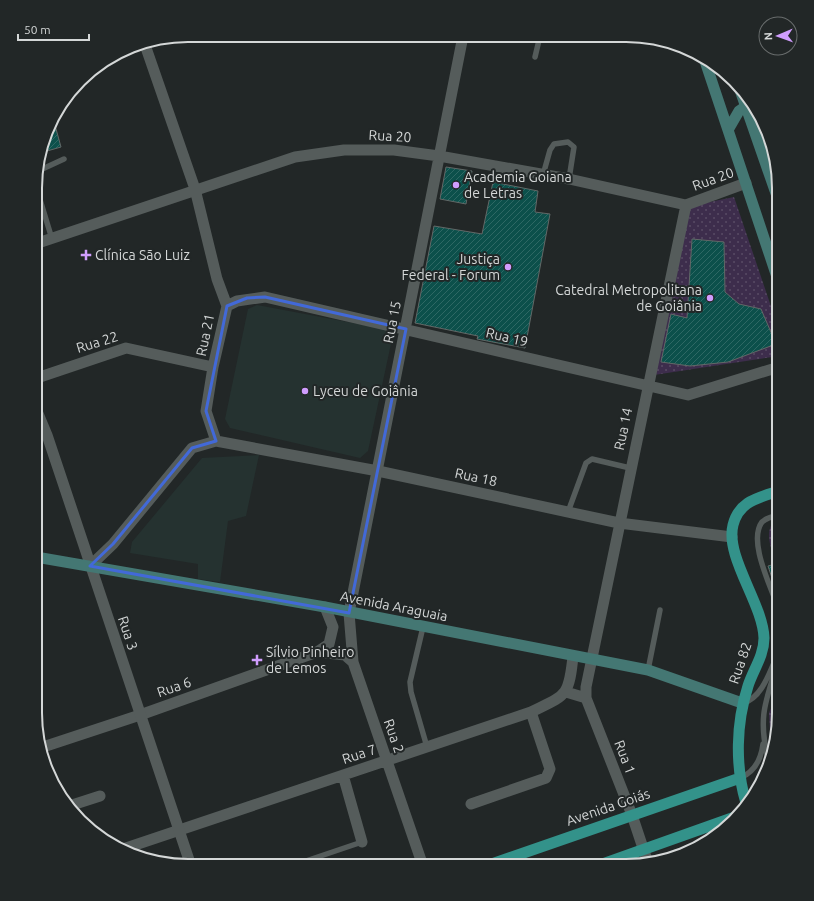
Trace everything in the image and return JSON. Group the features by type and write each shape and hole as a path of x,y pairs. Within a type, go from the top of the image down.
{"main road":[{"path":"707,67 772,263"},
{"path":"728,130 739,111 746,105"},
{"path":"753,117 772,179"},
{"name":"Rua 82","path":"745,798 740,778 739,735 742,703 761,656 764,638 760,619 734,550 732,537 735,519 744,505 755,498 772,493"},
{"name":"Avenida Araguaia","path":"42,558 325,607 349,613 648,670 742,703"},
{"name":"Avenida Goiás","path":"505,859 740,778"},
{"path":"618,859 724,821"},
{"path":"525,859 536,848"}],"street":[{"name":"Rua 15","path":"349,613 462,42"},
{"name":"Rua 21","path":"146,48 195,189 218,279 227,306 213,367 206,410 216,441"},
{"name":"Rua 20","path":"42,242 195,189 295,157 344,150 394,150 439,156 569,179 686,205 746,183"},
{"name":"Rua 14","path":"592,660 647,385 686,205"},
{"name":"Rua 19","path":"227,306 237,301 265,297 688,394 772,369"},
{"name":"Rua 22","path":"42,376 126,348 213,367"},
{"name":"Rua 3","path":"42,437 90,566 189,859"},
{"name":"Rua 18","path":"216,441 378,471 619,523 732,537"},
{"path":"90,566 113,544 192,448 216,441"},
{"name":"Rua 6","path":"46,746 140,715 317,652 329,644 333,627 325,607"},
{"name":"Rua 2","path":"349,613 353,662 421,859"},
{"name":"Rua 6","path":"317,652 344,655 353,662"},
{"path":"573,656 571,677 566,692 586,698"},
{"name":"Rua 1","path":"592,660 586,687 586,698 632,815 646,858"},
{"name":"Rua 7","path":"129,847 531,712 556,700 566,692"},
{"path":"471,804 546,778 548,775 550,769 531,712"},
{"path":"343,775 362,842"},
{"path":"74,804 100,796"}],"lane":[{"path":"535,57 539,42"},
{"path":"543,175 550,150 554,144 568,142 574,147 574,155 569,179"},
{"path":"43,170 64,159"},
{"path":"42,206 52,239"},
{"path":"568,512 588,460 592,459 630,468"},
{"path":"772,518 762,523 759,529 758,540 760,559 772,591"},
{"path":"648,670 660,610"},
{"path":"423,627 410,682 411,692 427,747"},
{"path":"742,703 753,699 760,691 772,666"},
{"path":"767,752 764,738 763,716 765,702 772,680"},
{"path":"740,778 749,773 756,765 762,752 764,738"},
{"path":"312,859 362,842"}],"highlighted area":[{"path":"265,297 406,329 349,613 90,566 113,544 192,448 216,441 206,411 227,306 247,298"}],"shaded area":[{"path":"734,197 772,309 772,357 654,375 690,206"},
{"name":"Lyceu de Goiânia","path":"257,305 385,329 392,339 368,451 360,458 230,428 225,419 248,309"},
{"path":"259,455 246,516 228,521 220,582 198,579 198,564 130,553 132,542 202,458"},
{"path":"772,524 772,552 769,535"},
{"path":"772,706 770,735 769,713"}],"building":[{"path":"55,127 61,147 47,151"},
{"name":"Academia Goiana de Letras","path":"446,167 472,171 466,204 440,199"},
{"name":"Justiça Federal - Forum","path":"493,182 538,191 535,212 550,214 525,348 477,339 478,336 415,323 434,226 482,234"},
{"name":"Catedral Metropolitana de Goiânia","path":"692,239 724,242 725,292 739,304 761,309 772,335 772,346 728,362 690,366 661,362 671,314 687,318"},
{"path":"772,565 772,578 768,566"}],"place":[{"name":"Academia Goiana de Letras","path":"456,185"},
{"name":"Clínica São Luiz","path":"86,255"},
{"name":"Justiça Federal - Forum","path":"508,267"},
{"name":"Catedral Metropolitana de Goiânia","path":"710,298"},
{"name":"Lyceu de Goiânia","path":"305,391"},
{"name":"Sílvio Pinheiro de Lemos","path":"257,660"}]}
